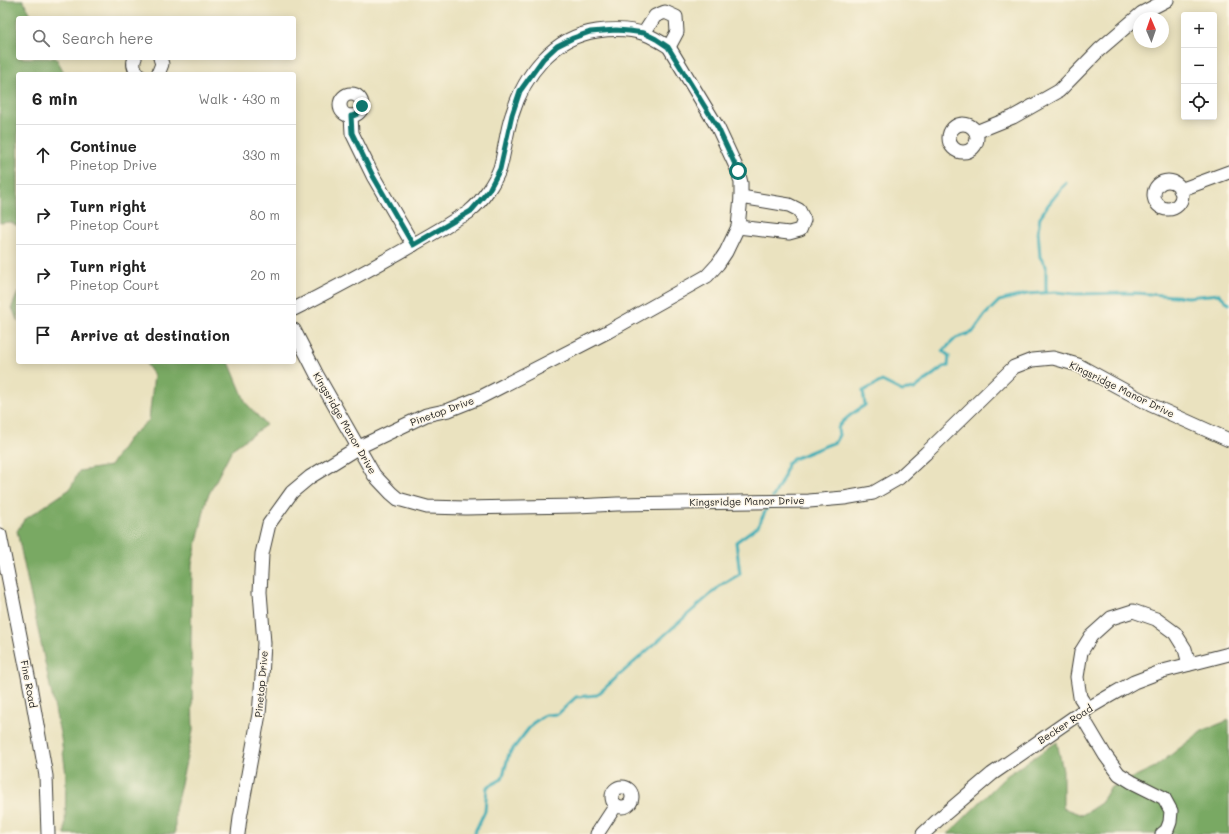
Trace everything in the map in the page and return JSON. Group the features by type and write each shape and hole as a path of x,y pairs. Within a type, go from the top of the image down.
{"street":[{"path":"976,132 1013,117 1059,91 1099,50 1142,13 1167,0"},
{"path":"644,33 655,16 665,12 676,17 677,32 668,47"},
{"name":"Pinetop Drive","path":"238,834 259,714 264,643 260,592 260,567 262,554 270,524 292,492 302,483 332,463 358,448 426,415 448,410 479,398 609,331 707,276 726,252 738,227 741,183 738,171 718,128 668,47 644,33 616,30 590,32 557,46 543,59 520,91 512,115 500,169 489,190 471,211 337,287 296,307"},
{"path":"134,60 134,70 136,72"},
{"path":"160,72 162,64 161,60"},
{"path":"351,116 352,133 373,176 413,245"},
{"path":"1180,190 1229,172"},
{"path":"738,227 790,233 800,230 804,220 800,210 789,205 741,197"},
{"name":"Kingsridge Manor Drive","path":"296,334 317,375 374,475 398,499 428,507 466,508 779,500 809,501 844,498 873,492 899,478 1014,367 1032,360 1053,358 1078,365 1151,405 1229,440"},
{"name":"Fine Road","path":"0,535 46,776 48,834"},
{"path":"1162,834 1167,830 1170,822 1171,811 1164,798 1119,774 1105,755 1084,711 1077,677 1081,652 1091,636 1110,618 1133,611 1156,619 1175,633 1185,649 1189,664"},
{"name":"Becker Road","path":"923,834 992,774 1084,711 1134,682 1163,671 1229,654"},
{"path":"597,834 616,805"}],"green space":[{"path":"0,0 23,0 32,16 16,16 16,60 57,60 64,72 16,72 16,225 10,222 0,223"},
{"path":"16,297 16,317 12,307"},
{"path":"146,364 230,364 246,403 266,425 232,449 207,498 192,564 191,645 193,731 175,810 175,834 65,834 66,774 61,738 17,531 24,520 70,489 79,471 110,466 128,439 149,420 154,375"},
{"path":"1229,720 1229,834 948,834 1006,776 1057,742 1063,771 1063,808 1082,815 1101,803 1110,788 1155,767 1202,731"}],"waterway":[{"path":"1046,292 1046,266 1040,257 1038,230 1040,217 1066,183"},
{"path":"773,497 784,476 787,464 793,459 835,442 839,435 839,426 842,422 865,405 863,391 882,381 902,391 914,389 943,367 948,366 949,356 943,351 956,338 973,332 985,315 999,301 1027,294 1056,292 1075,294 1135,293 1188,297 1219,294 1229,304"},
{"path":"474,834 485,811 487,787 502,779 509,754 533,723 545,715 558,714 576,697 597,695 721,585 740,574 736,542 758,526 768,506"}],"route":[{"path":"362,106 359,113 351,116 352,133 373,176 413,245 471,211 489,190 500,169 508,128 520,91 543,59 557,46 590,32 616,30 644,33 668,47 718,128 738,171"}]}
